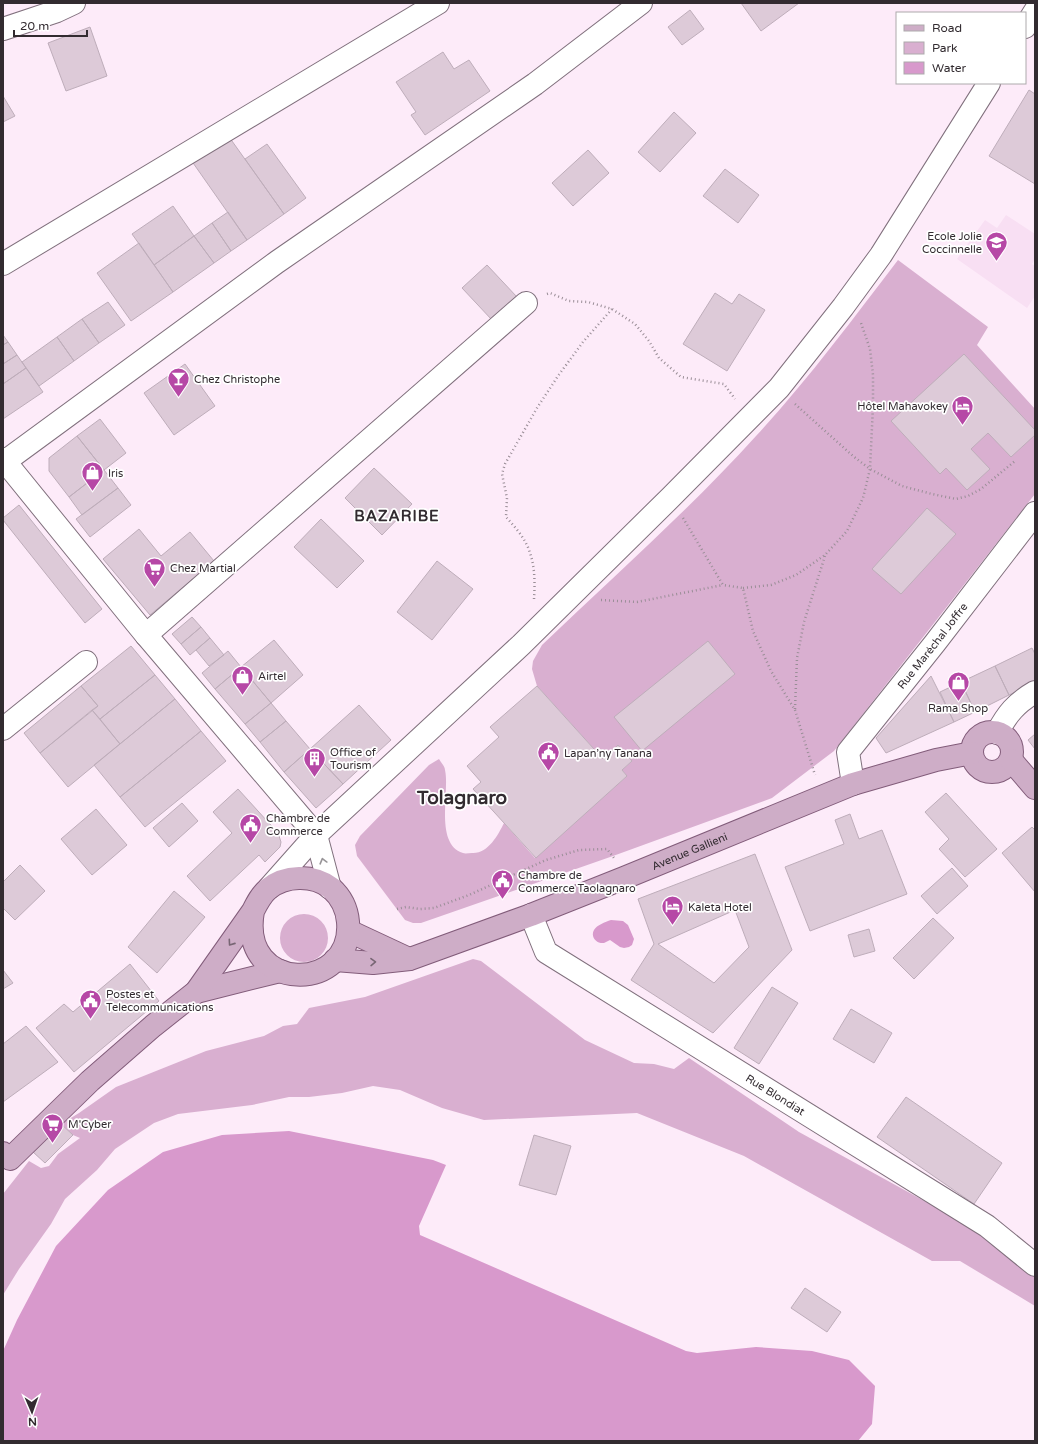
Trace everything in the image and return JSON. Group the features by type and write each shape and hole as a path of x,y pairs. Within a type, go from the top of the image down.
{"main road":[{"path":"997,733 1002,734 1010,743 1012,749 1011,760 1002,770 988,772 977,766 972,753 975,742 979,737 985,734 997,733"},
{"name":"Avenue Gallieni","path":"335,960 372,963 410,959 531,915 853,784 936,760 972,753"},
{"path":"1011,760 1035,788"},
{"path":"5,1160 90,1081 153,1026 196,992 253,911 259,898 269,888 283,880 299,877 315,880 330,888 341,900 348,915 349,931 345,947 335,960 324,969 310,974 294,975 280,971 267,963 258,952 252,939 251,925 253,911"},
{"path":"349,931 410,959"},
{"path":"196,992 280,971"}],"street":[{"path":"3,29 57,11 74,3"},
{"path":"3,264 438,3"},
{"path":"330,888 316,834 146,635 4,461 277,262 535,84 641,3"},
{"path":"1026,25 1035,11"},
{"path":"269,888 316,834 515,651 671,498 779,388 843,307 881,255 988,84"},
{"path":"146,635 526,303"},
{"name":"Rue Maréchal Joffre","path":"853,784 848,752 935,643 1035,513"},
{"path":"3,729 86,662"},
{"path":"997,733 1007,715 1025,698 1035,692"},
{"name":"Rue Blondiat","path":"531,915 546,952 987,1226 1035,1265"}],"path":[{"path":"526,303 550,293 569,301 588,302 612,309 635,324 649,341 658,358 681,377 724,384 735,400 753,414"},
{"path":"572,595 590,599 637,602 723,585 743,588 771,585 796,575 825,555 847,531 863,498 870,469 873,375 870,349 860,322 843,307"},
{"path":"534,600 535,582 530,552 519,532 506,516 507,498 502,474 505,464 542,401 583,342 612,309"},
{"path":"779,388 852,456 870,469 902,486 956,499 968,496 981,490 1015,461"},
{"path":"671,498 723,585"},
{"path":"795,710 797,658 804,622 825,555"},
{"path":"743,588 756,638 771,671 795,710 822,797"},
{"path":"397,909 406,907 434,908 470,895 546,860 579,850 607,849 624,878"}],"shaded area":[{"name":"Ecole Jolie Coccinnelle","path":"1006,215 1035,234 1035,259 1032,264 1035,266 1035,296 1027,308 957,259 985,220 997,228"}],"green space":[{"path":"898,260 988,327 977,345 1035,409 1035,494 834,751 772,798 613,856 421,923 413,923 405,920 357,856 355,845 360,836 429,765 439,759 445,769 446,828 449,839 454,848 463,853 478,852 483,850 492,843 504,823 535,858 627,776 622,770 632,761 618,745 603,759 537,686 532,669 533,661 542,645 678,516 756,436 811,372"},
{"path":"304,914 313,916 321,921 326,929 328,938 326,947 321,955 313,960 304,962 295,960 287,955 282,947 280,938 282,929 287,921 295,916"},
{"path":"473,959 481,961 585,1040 634,1063 654,1064 674,1069 689,1058 799,1132 968,1225 1007,1252 1035,1277 1035,1306 960,1261 932,1261 744,1156 637,1113 484,1120 442,1108 400,1090 373,1086 342,1093 309,1097 289,1097 252,1105 178,1114 154,1123 115,1149 97,1170 65,1199 51,1224 19,1269 3,1295 3,1194 29,1161 41,1168 49,1166 58,1154 80,1138 73,1135 61,1124 116,1087 206,1051 264,1036 283,1026 297,1024 309,1008 365,997"}],"water":[{"path":"611,920 623,921 628,925 634,939 632,945 624,948 610,940 601,943 595,940 593,933 595,928"},
{"path":"289,1131 433,1160 446,1165 419,1226 420,1235 686,1351 697,1353 756,1347 812,1351 849,1360 875,1386 872,1424 858,1441 3,1441 3,1351 17,1320 56,1246 108,1190 163,1152 222,1135"}],"building":[{"path":"741,3 799,3 761,31"},
{"path":"690,10 704,29 682,45 668,27"},
{"path":"90,27 107,76 66,91 48,43"},
{"path":"443,52 454,69 469,60 490,91 425,135 411,115 416,112 396,82"},
{"path":"1029,90 1035,94 1035,184 989,156"},
{"path":"3,96 15,116 3,122"},
{"path":"674,112 696,133 660,172 638,152"},
{"path":"227,134 284,214 247,240 191,160"},
{"path":"267,144 306,198 284,214 245,159"},
{"path":"588,150 609,173 573,206 552,183"},
{"path":"725,169 759,195 738,223 703,196"},
{"path":"173,206 194,236 154,265 132,234"},
{"path":"228,212 247,240 231,251 212,223"},
{"path":"212,223 231,251 214,263 194,236"},
{"path":"194,236 214,263 173,292 154,265"},
{"path":"139,243 173,292 131,321 97,273"},
{"path":"487,265 517,297 492,320 462,288"},
{"path":"715,293 732,304 739,294 765,310 727,371 683,344"},
{"path":"108,302 125,325 99,343 82,319"},
{"path":"82,319 99,343 74,361 57,337"},
{"path":"3,335 8,342 3,345"},
{"path":"57,337 74,361 39,386 22,362"},
{"path":"8,342 17,355 3,364 3,345"},
{"name":"Hôtel Mahavokey","path":"964,354 1035,430 1035,435 1011,457 988,433 971,449 990,469 967,490 946,468 940,474 891,421"},
{"path":"17,355 26,368 3,384 3,364"},
{"name":"Chez Christophe","path":"185,364 215,406 174,435 144,393"},
{"path":"26,368 43,392 3,419 3,384"},
{"path":"100,419 126,453 104,470 77,436"},
{"path":"77,436 104,470 69,497 49,471 49,458"},
{"path":"374,468 412,504 382,535 345,498"},
{"name":"Iris","path":"104,470 118,488 82,515 69,497"},
{"path":"118,488 131,505 90,537 76,519"},
{"path":"19,505 102,609 85,623 3,520 3,518"},
{"path":"927,508 956,534 901,594 872,569"},
{"path":"321,519 364,561 337,588 294,547"},
{"name":"Chez Martial","path":"139,529 161,556 190,532 214,561 150,615 103,559"},
{"path":"437,561 473,589 432,640 397,612"},
{"path":"192,617 201,627 181,644 172,634"},
{"path":"201,627 210,638 190,655 181,644"},
{"path":"210,638 224,655 209,666 196,650"},
{"path":"274,640 303,675 271,703 241,667"},
{"path":"708,641 735,674 642,751 614,717"},
{"path":"131,646 155,675 100,719 92,710 98,706 81,686"},
{"path":"1032,648 1035,654 1035,683 1009,695 995,666"},
{"path":"228,651 241,667 215,689 202,673"},
{"path":"995,666 1009,695 975,712 961,682"},
{"name":"Airtel","path":"241,667 271,703 245,724 215,689"},
{"path":"155,675 175,699 120,744 100,719"},
{"path":"931,676 954,722 886,753 876,738"},
{"name":"Rama Shop","path":"961,682 975,712 954,722 940,692"},
{"path":"81,686 98,706 40,753 24,733"},
{"name":"Lapan’ny Tanana","path":"537,686 603,759 618,745 632,761 622,770 627,776 536,858 473,789 481,782 467,766 499,737 490,727"},
{"path":"175,699 201,731 120,797 94,765"},
{"path":"271,703 286,721 260,742 245,724"},
{"path":"359,705 391,740 343,784 310,749"},
{"path":"92,710 120,744 68,787 40,753"},
{"path":"286,721 310,749 284,772 260,742"},
{"path":"201,731 226,761 145,827 120,797"},
{"path":"1035,734 1035,749 1028,740"},
{"name":"Office of Tourism","path":"310,749 343,784 316,808 284,772"},
{"name":"Chambre de Commerce","path":"238,789 278,833 281,842 280,847 265,862 259,855 210,901 187,876 232,833 213,812"},
{"path":"946,793 997,849 965,877 939,849 949,839 925,812"},
{"path":"182,803 198,821 169,847 153,828"},
{"path":"96,809 127,845 92,875 61,839"},
{"path":"850,814 859,839 882,830 907,894 810,931 785,867 844,844 835,820"},
{"path":"1032,827 1035,830 1035,892 1002,853"},
{"name":"Kaleta Hotel","path":"755,854 792,950 713,1033 631,980 654,944 638,899","holes":["735,910 749,947 714,983 658,944"]},
{"path":"20,865 45,891 15,920 3,908 3,882"},
{"path":"952,868 968,886 937,914 921,896"},
{"path":"174,891 205,917 157,973 128,947"},
{"path":"933,918 954,938 914,979 893,958"},
{"path":"869,929 875,951 854,957 848,935"},
{"name":"Postes et Telecommunications","path":"130,964 159,1001 74,1072 36,1028 64,1004 73,1012"},
{"path":"3,970 13,983 3,989"},
{"path":"772,987 798,1003 759,1064 734,1048"},
{"path":"851,1009 892,1033 874,1063 833,1039"},
{"path":"26,1026 58,1062 3,1102 3,1044"},
{"path":"906,1097 1002,1163 974,1204 877,1137"},
{"name":"M'Cyber","path":"61,1124 73,1135 45,1163 33,1152"},
{"path":"534,1135 571,1146 556,1195 519,1185"},
{"path":"805,1288 841,1312 827,1332 791,1308"}],"place":[{"name":"Ecole Jolie Coccinnelle","path":"997,262"},
{"name":"Chez Christophe","path":"179,398"},
{"name":"Hôtel Mahavokey","path":"963,426"},
{"name":"Iris","path":"93,492"},
{"name":"Chez Martial","path":"155,588"},
{"name":"Airtel","path":"243,696"},
{"name":"Rama Shop","path":"958,702"},
{"name":"Lapan’ny Tanana","path":"549,772"},
{"name":"Office of Tourism","path":"314,778"},
{"name":"Chambre de Commerce","path":"250,844"},
{"name":"Chambre de Commerce Taolagnaro","path":"503,900"},
{"name":"Kaleta Hotel","path":"672,926"},
{"name":"Postes et Telecommunications","path":"91,1020"},
{"name":"M'Cyber","path":"53,1144"}],"district":[{"name":"BAZARIBE","path":"397,516"},
{"name":"Tolagnaro","path":"462,797"}]}
